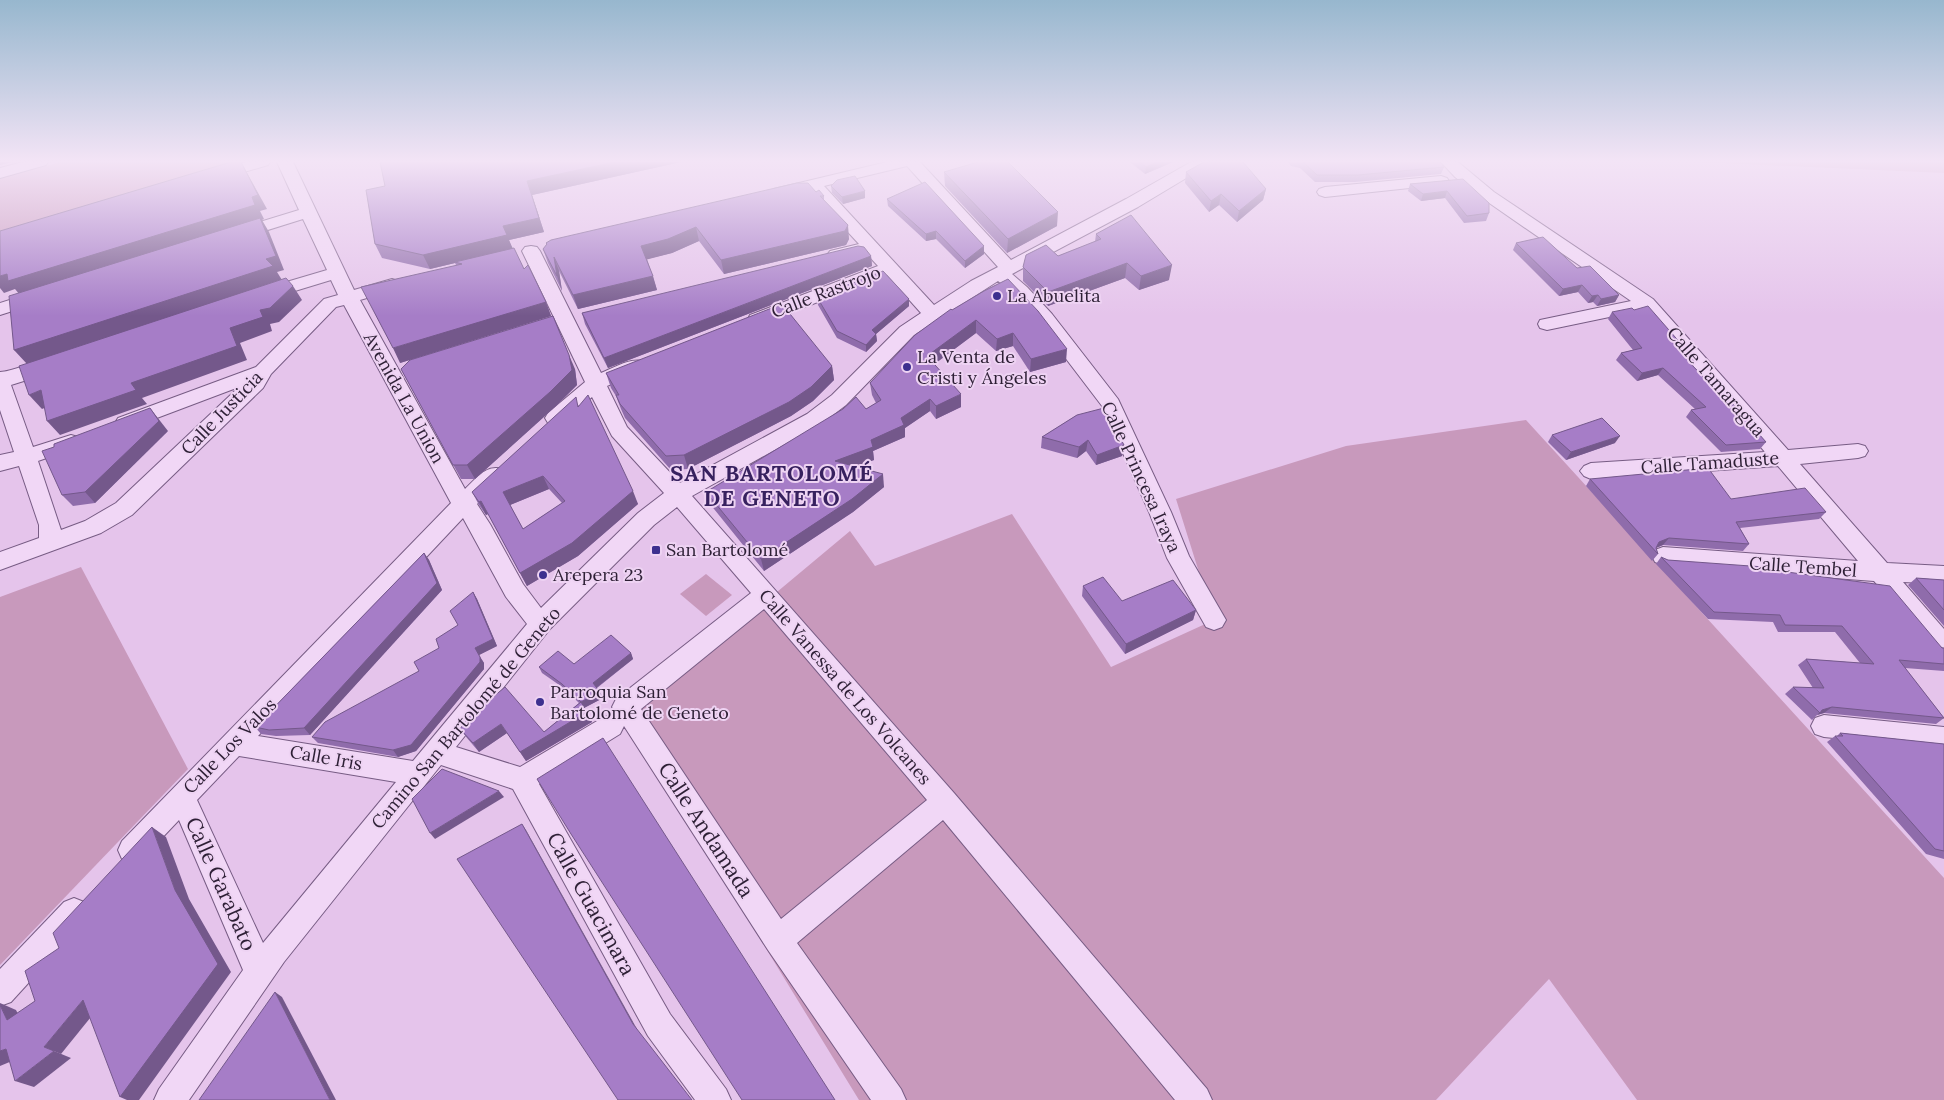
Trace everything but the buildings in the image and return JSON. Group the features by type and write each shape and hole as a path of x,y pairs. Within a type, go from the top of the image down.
{"street":[{"path":"224,239 305,213"},
{"path":"310,213 337,274 333,284 338,306 406,282"},
{"path":"839,213 932,314"},
{"name":"Calle Princesa Iraya","path":"956,213 1045,318 1111,404 1160,512 1178,558 1214,620"},
{"name":"Camino San Bartolomé de Geneto","path":"170,1100 259,972 542,622 646,519 679,493 814,419 839,400 907,331 977,284 1112,213"},
{"name":"Calle Tamaragua","path":"1517,213 1647,303 1944,646"},
{"path":"512,256 550,246"},
{"path":"819,259 869,247"},
{"name":"Calle Vanessa de Los Volcanes","path":"531,251 619,431 679,493 945,802 1196,1100"},
{"name":"Calle Rastrojo","path":"742,325 889,268"},
{"path":"247,300 313,278 337,274"},
{"path":"0,309 57,291"},
{"path":"1547,324 1647,303"},
{"name":"Calle Justicia","path":"0,561 93,527 124,510 256,383 264,370 338,306"},
{"name":"Avenida La Union","path":"338,306 399,371 463,505 475,517 533,618 542,622"},
{"path":"50,542 50,524 0,380 14,378 67,360"},
{"path":"543,429 596,383 651,360"},
{"path":"0,463 96,433 249,378 264,370"},
{"path":"208,393 215,396 221,404 216,422"},
{"name":"Calle Tamaduste","path":"1591,471 1858,451"},
{"path":"463,505 508,461"},
{"name":"Calle Los Valos","path":"114,869 463,505"},
{"name":"Calle Tembel","path":"1662,556 1944,575"},
{"name":"Calle Andamada","path":"766,594 625,707 778,940 890,1100"},
{"path":"436,752 522,780 611,726"},
{"path":"1824,726 1944,738"},
{"name":"Calle Iris","path":"233,743 419,774"},
{"name":"Calle Guacimara","path":"522,780 659,1025 714,1100"},
{"name":"Calle Garabato","path":"182,797 259,972"},
{"path":"778,940 945,802"},
{"path":"0,991 94,890"}],"shaded area":[{"path":"0,213 61,213 0,231"},
{"path":"1526,420 1944,878 1944,1100 1637,1100 1549,979 1436,1100 859,1100 625,719 850,531 875,566 1012,514 1111,667 1214,620 1176,499 1346,446"},
{"path":"81,567 188,769 0,965 0,597"},
{"path":"706,574 732,595 706,616 680,594"}],"place":[{"name":"La Abuelita","path":"997,296"},
{"name":"La Venta de Cristi y Ángeles","path":"907,367"},
{"name":"San Bartolomé","path":"656,550"},
{"name":"Arepera 23","path":"543,575"},
{"name":"Parroquia San Bartolomé de Geneto","path":"540,702"}],"district":[{"name":"SAN BARTOLOMÉ DE GENETO","path":"772,486"}]}
